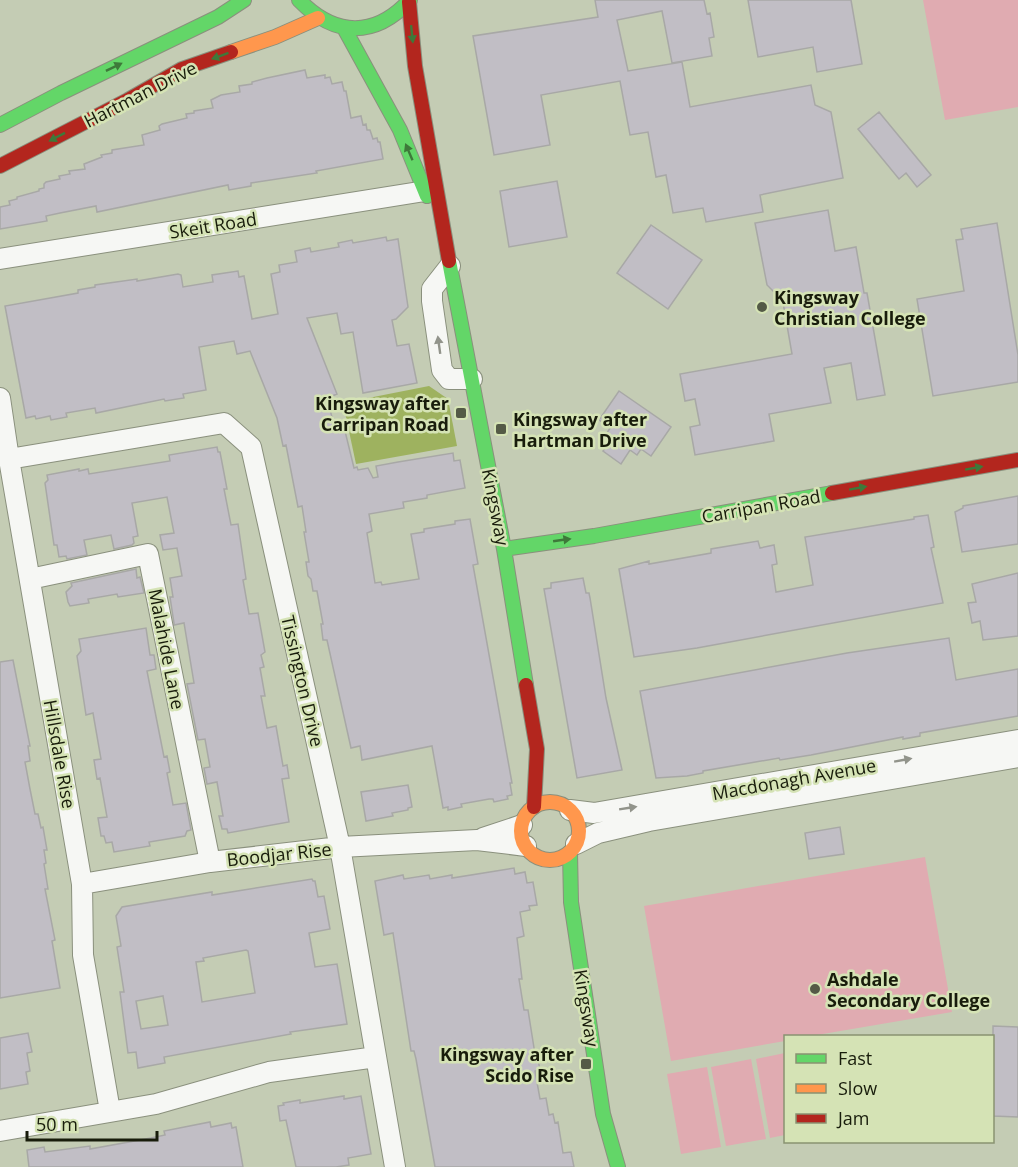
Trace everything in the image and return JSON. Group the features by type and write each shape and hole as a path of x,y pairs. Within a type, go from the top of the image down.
{"main road":[{"name":"Hartman Drive","path":"0,125 218,17 244,0"},
{"path":"299,0 318,18 330,25 365,29 385,22 402,10 409,1"},
{"name":"Kingsway","path":"409,1 416,66 450,266 504,549 512,568 537,749 534,807"},
{"name":"Hartman Drive","path":"0,166 128,100 182,69 275,37 318,18"},
{"name":"Kingsway","path":"344,28 400,130 425,191 450,266"},
{"name":"Carripan Road","path":"504,549 1018,460"},
{"path":"709,515 712,531"},
{"name":"Kingsway","path":"537,749 566,808 578,826 579,836 573,848 571,902 603,1114 618,1167"},
{"path":"526,846 523,840 522,825 534,807 553,802 566,808"},
{"name":"Kingsway","path":"526,846 536,856 543,859 571,902"},
{"path":"543,859 553,860 562,857 573,848"},
{"name":"Kingsway","path":"603,1114 601,1155 603,1167"}],"street":[{"name":"Skeit Road","path":"0,259 425,191"},
{"path":"450,266 432,289 442,370 449,379 471,379"},
{"name":"Hillsdale Rise","path":"0,398 82,885 82,955 110,1111"},
{"name":"Tissington Drive","path":"9,459 224,423 251,447 340,847 395,1167"},
{"name":"Malahide Lane","path":"30,579 148,554 210,862"},
{"name":"Macdonagh Avenue","path":"566,808 594,813 1018,740"},
{"name":"Macdonagh Avenue","path":"573,848 598,833 650,821 1018,757"},
{"name":"Boodjar Rise","path":"477,840 522,825"},
{"name":"Boodjar Rise","path":"82,885 210,862 340,847 477,840 526,846"},
{"path":"0,1131 156,1104 269,1072 376,1057"}],"shaded area":[{"path":"923,0 1018,0 1018,107 945,120"},
{"path":"429,386 448,399 457,446 356,464 343,403"},
{"path":"925,857 952,1012 817,1035 784,1035 784,1041 671,1061 644,906"},
{"path":"784,1053 784,1135 770,1138 756,1059"},
{"path":"751,1059 766,1139 726,1146 711,1067"},
{"path":"707,1067 721,1147 681,1154 667,1074"}],"building":[{"path":"595,0 704,0 707,14 710,13 714,37 709,38 712,56 672,63 662,11 617,20 628,71 682,62 690,107 811,85 815,105 831,112 843,178 760,195 763,212 706,222 703,208 673,213 666,175 656,177 648,132 630,135 620,81 541,95 550,145 494,155 473,36 598,17"},
{"path":"748,0 851,0 862,64 817,72 813,47 758,57"},
{"path":"305,70 307,78 325,75 325,78 330,77 332,84 342,82 351,118 361,116 363,125 366,124 373,139 377,138 380,142 383,159 316,171 317,173 251,183 251,186 229,190 228,185 97,212 96,206 46,216 47,221 0,229 0,207 10,205 9,201 39,191 44,188 46,182 60,179 59,176 70,174 69,171 85,169 84,164 102,157 101,155 112,153 112,150 144,145 142,135 160,130 159,126 162,124 187,118 186,114 213,108 211,100 221,95 240,92 239,86"},
{"path":"879,112 931,175 917,187 906,173 899,179 858,129"},
{"path":"557,181 567,237 509,247 500,191"},
{"path":"828,210 835,251 856,247 864,293 867,293 885,395 857,400 851,363 824,368 831,403 769,414 774,441 695,455 690,427 700,425 695,399 685,401 680,374 792,354 781,291 774,292 767,285 755,223"},
{"path":"997,223 1018,355 1018,382 933,396 917,299 964,291 956,240 963,239 961,229"},
{"path":"651,225 702,260 668,309 617,273"},
{"path":"386,237 387,241 398,239 408,307 392,320 397,346 409,344 417,383 363,393 353,332 341,334 337,313 307,318 337,394 327,398 335,429 344,427 354,468 357,467 358,470 368,468 373,478 378,477 376,466 453,453 454,461 460,460 465,488 403,502 404,508 369,514 372,531 367,533 375,583 381,582 382,585 419,579 411,534 470,519 478,564 473,565 512,783 510,783 512,795 507,796 508,799 494,802 493,799 489,799 461,804 462,807 448,810 448,807 443,808 432,746 362,760 360,746 351,748 327,640 323,640 321,624 323,624 317,591 313,591 311,579 308,576 306,562 309,562 302,506 298,507 286,445 283,446 277,418 250,351 237,354 234,341 199,347 206,390 183,394 184,398 165,401 164,399 96,413 95,408 66,413 67,417 51,420 50,416 36,419 35,416 26,418 5,306 78,293 78,290 95,287 95,285 178,274 181,275 183,287 213,282 212,275 238,271 239,277 244,276 252,319 278,314 271,274 280,272 279,265 297,262 295,251 310,248 311,252 339,247 338,243 352,240 353,243"},
{"path":"619,391 671,427 651,456 641,449 637,455 630,450 621,464 603,451 612,438 606,434 611,427 599,420"},
{"path":"217,447 227,489 224,489 231,525 238,524 246,579 243,580 249,614 258,613 265,652 261,655 264,667 260,668 265,696 261,696 267,728 276,726 283,766 287,765 289,778 282,779 289,822 228,833 227,829 222,829 219,816 223,816 217,782 207,784 204,768 210,767 205,739 198,740 187,684 194,683 184,623 174,625 170,578 182,576 177,548 163,550 160,535 174,533 167,497 132,503 138,536 133,537 132,545 114,549 111,535 84,540 87,555 67,559 66,556 59,557 57,545 54,545 45,483 48,480 47,475 79,469 79,471 88,469 89,474 170,461 169,455"},
{"path":"1018,496 1018,544 962,552 955,512 963,506"},
{"path":"928,515 934,547 931,548 943,603 697,648 634,657 619,569 649,561 649,564 711,553 711,549 758,541 760,548 774,545 777,564 772,565 776,592 813,585 805,537"},
{"path":"136,569 137,578 140,577 144,593 118,597 117,594 88,599 89,603 70,606 66,592 72,586 71,583"},
{"path":"1018,573 1018,636 983,640 980,621 972,623 968,603 976,602 972,584"},
{"path":"583,578 586,593 589,593 606,698 622,770 577,778 544,589 551,588 551,583"},
{"path":"146,628 150,655 154,655 156,669 147,671 164,757 167,756 170,772 167,773 173,805 186,803 191,830 187,831 185,836 149,842 150,846 114,852 112,842 106,843 104,836 101,836 98,818 107,817 100,778 97,779 94,760 101,759 93,713 86,715 77,656 81,651 79,639"},
{"path":"949,638 956,680 1018,669 1018,716 811,755 780,760 779,758 703,771 703,773 687,776 656,778 640,691 847,653"},
{"path":"13,660 30,746 28,746 30,761 25,762 35,814 38,814 41,828 43,827 47,850 44,850 46,863 44,864 48,889 45,889 55,940 52,941 60,988 0,998 0,662"},
{"path":"408,785 412,807 392,813 393,816 366,821 361,792"},
{"path":"840,827 844,854 809,859 805,833"},
{"path":"514,868 515,874 525,872 527,883 533,882 537,905 529,906 530,910 520,912 524,936 517,938 522,979 519,979 524,1010 528,1010 540,1070 535,1071 540,1099 546,1098 549,1115 553,1114 555,1123 558,1122 563,1153 571,1152 574,1167 435,1167 416,1059 414,1051 411,1051 393,933 384,935 375,881 403,875 404,879 429,875 430,879 452,875 452,878"},
{"path":"312,879 315,881 318,897 324,896 330,929 309,933 315,967 337,964 347,1024 290,1032 291,1034 164,1057 165,1063 138,1068 136,1052 128,1053 120,992 124,992 117,947 121,946 116,916 122,907 212,892 212,895","holes":["246,950 255,993 202,1002 196,962 204,961 203,958","163,996 168,1025 141,1029 136,1001"]},
{"path":"993,1026 1018,1027 1018,1117 994,1116"},
{"path":"28,1033 32,1052 27,1053 30,1071 26,1072 28,1084 0,1089 0,1038"},
{"path":"344,1096 344,1099 361,1096 371,1154 348,1158 349,1165 296,1167 286,1120 280,1121 278,1106 300,1100 300,1103"},
{"path":"210,1122 211,1127 231,1123 232,1128 236,1127 243,1167 29,1167 27,1150 44,1147 45,1152 90,1146 90,1149 165,1135 164,1131"}],"traffic: fast":[{"path":"0,125 218,17 244,0"},
{"path":"299,0 327,21 355,28 383,21 410,0"},
{"path":"344,28 400,130 427,196"},
{"path":"449,261 504,549 526,685"},
{"path":"504,549 594,536 832,493"},
{"path":"570,852 571,902 603,1114 618,1167"}],"traffic: slow":[{"path":"231,52 275,37 318,18"},
{"path":"550,802 566,807 574,815 579,831 574,847 566,855 550,860 534,855 526,847 521,831 526,815 534,807 550,802"}],"traffic: jam":[{"path":"409,2 415,66 449,261"},
{"path":"0,166 128,100 182,69 231,52"},
{"path":"832,493 1018,460"},
{"path":"526,685 537,749 534,807"}],"place":[{"name":"Kingsway Christian College","path":"762,307"},
{"name":"Kingsway after Carripan Road","path":"461,413"},
{"name":"Kingsway after Hartman Drive","path":"501,429"},
{"name":"Ashdale Secondary College","path":"815,989"},
{"name":"Kingsway after Scido Rise","path":"586,1064"}]}
